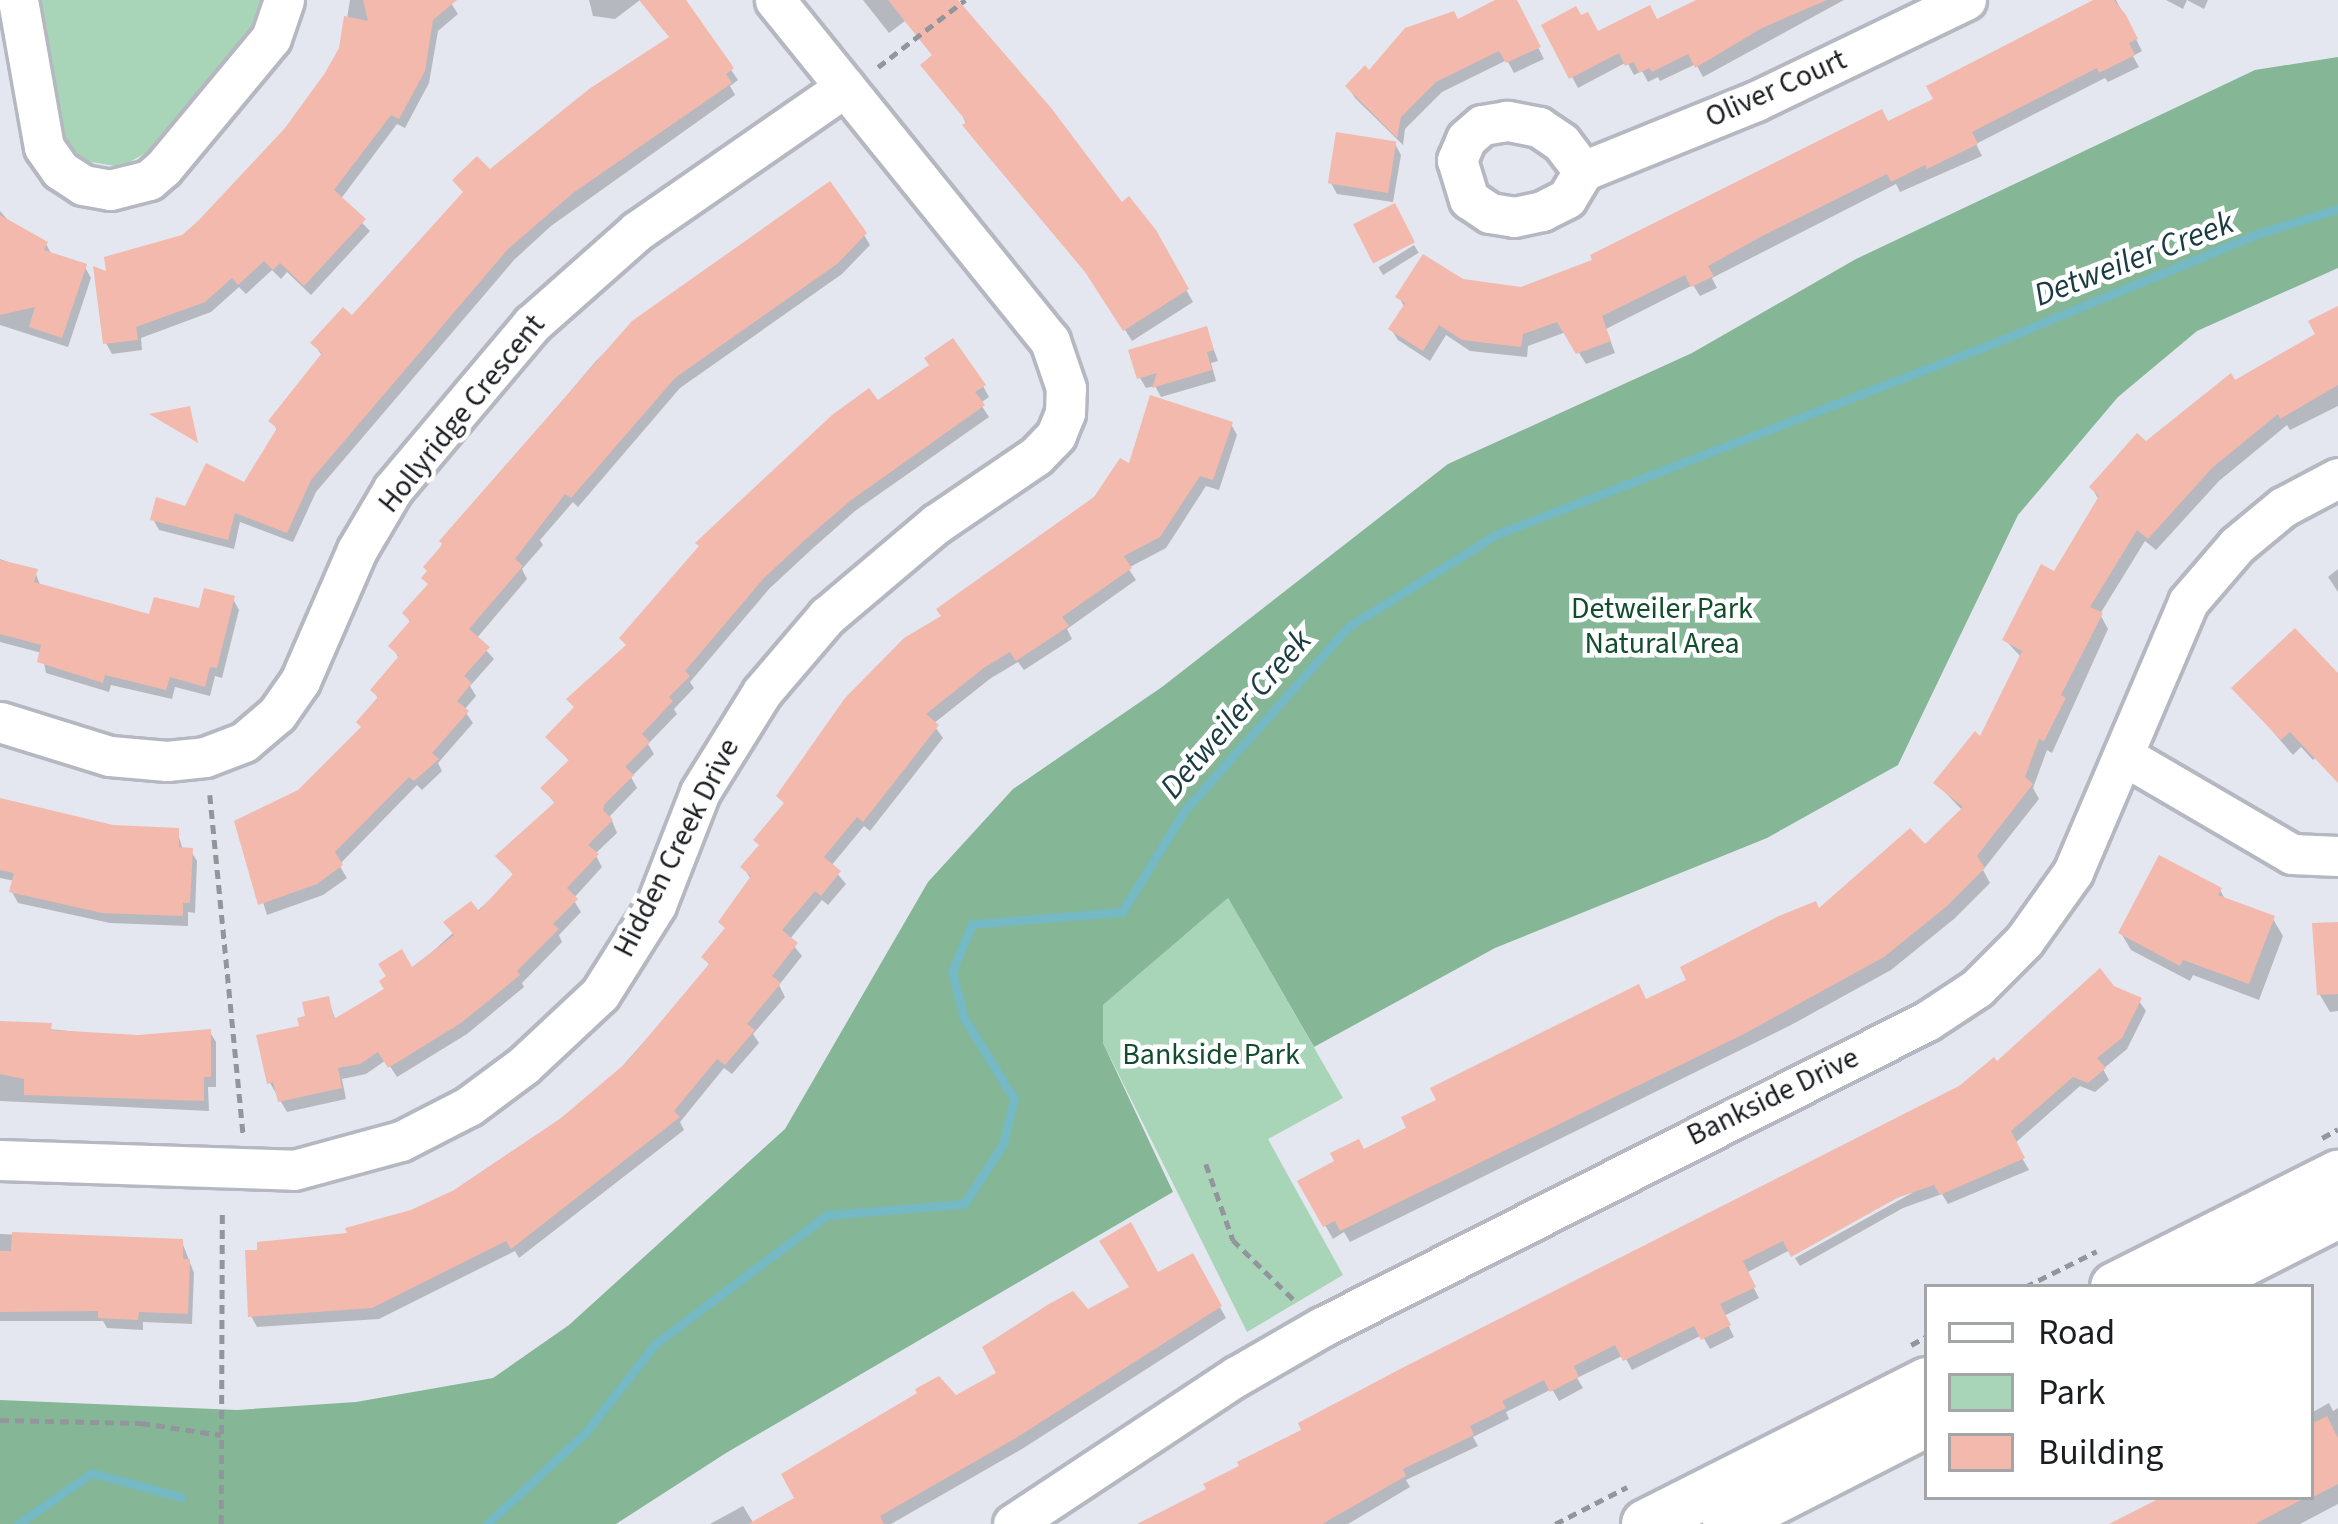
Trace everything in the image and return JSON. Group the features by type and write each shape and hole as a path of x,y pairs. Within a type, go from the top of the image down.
{"main road":[{"path":"2122,1284 2338,1175"},
{"path":"2200,1284 2338,1214"},
{"path":"1646,1524 1924,1384"},
{"path":"1727,1524 1924,1425"}],"street":[{"path":"18,0 44,148 60,170 83,185 110,190 149,180 164,168 271,38 284,0"},
{"name":"Hidden Creek Drive","path":"0,1160 294,1170 401,1141 469,1106 524,1065 600,994 656,905 700,792 762,692 814,631 936,524 1036,456 1056,435 1066,388 1050,341 861,77 776,0"},
{"name":"Oliver Court","path":"1583,171 1756,101 1966,0"},
{"name":"Hollyridge Crescent","path":"0,722 110,756 167,761 206,757 244,742 277,714 300,681 357,550 393,489 532,324 637,232 861,77"},
{"name":"Bankside Drive","path":"1013,1524 1237,1376 1322,1327 1927,1022 1977,988 2024,941 2073,872 2126,757 2188,602 2237,545 2283,507 2338,478"},
{"path":"2126,757 2292,854 2338,856"}],"path":[{"path":"861,77 965,0"},
{"path":"210,795 243,1134"},
{"path":"1206,1164 1233,1240 1322,1327"},
{"path":"221,1524 222,1210"},
{"path":"0,1420 141,1423 220,1435"}],"green space":[{"path":"37,0 261,0 251,32 149,151 121,167 85,161 61,138"},
{"name":"Detweiler Park Natural Area","path":"2338,57 2338,268 2197,331 2118,397 2018,515 1898,765 1767,838 1495,948 1314,1047 1228,898 1103,1005 1103,1043 1173,1192 726,1453 616,1524 0,1524 0,1400 237,1410 356,1402 493,1378 569,1325 785,1129 928,882 1013,789 1162,687 1448,464 1692,353 1856,259 2255,70"},
{"name":"Bankside Park","path":"1228,898 1343,1098 1268,1139 1343,1275 1247,1332 1103,1043 1103,1005"}],"building":[{"path":"363,0 457,0 433,20 425,71 399,119 391,115 334,190 366,219 304,286 280,263 273,270 264,261 238,285 232,278 205,302 136,327 138,340 103,344 93,266 106,271 104,257 182,235 198,221 285,128 325,73 339,48 344,16 368,21"},
{"path":"639,0 686,0 734,68 726,74 732,83 573,193 508,249 311,480 287,533 235,513 228,540 150,520 156,497 185,506 206,463 244,482 277,428 268,421 322,353 310,343 343,307 352,315 463,192 452,180 477,156 490,169 589,89 669,37"},
{"path":"888,0 958,0 1052,109 1122,202 1129,196 1156,230 1189,289 1123,331 1085,272 962,125 967,122 920,65 932,55"},
{"path":"1495,0 1517,0 1541,47 1506,63 1499,51 1436,82 1401,117 1397,138 1345,86 1365,65 1369,70 1405,28 1454,11 1458,19"},
{"path":"1696,0 1827,0 1762,28 1695,68 1688,54 1652,72 1649,68 1639,73 1634,62 1625,66 1619,53 1569,79 1541,25 1576,6 1581,15 1588,12 1598,31 1650,5 1657,19"},
{"path":"2093,0 2114,0 2126,15 2138,39 2129,43 2135,55 2099,73 2097,68 1972,132 1978,144 1927,169 1925,165 1891,182 1887,174 1764,235 1708,266 1714,276 1691,287 1685,275 1602,316 1611,341 1576,354 1557,322 1523,334 1521,347 1462,340 1439,325 1423,351 1388,329 1405,303 1395,297 1423,254 1463,279 1521,287 1592,260 1590,255 1882,109 1888,121 1933,99 1926,86"},
{"path":"1336,132 1396,142 1388,193 1328,183"},
{"path":"830,181 867,233 837,264 675,378 571,498 565,494 515,559 523,566 469,629 490,647 464,676 472,683 457,701 469,711 432,753 439,759 414,781 409,777 335,852 343,865 317,884 258,905 234,821 298,790 361,727 356,722 378,697 370,690 399,656 388,646 410,621 402,613 428,584 421,578 427,571 423,567 443,544 439,541 632,321"},
{"path":"1395,203 1415,242 1373,264 1353,224"},
{"path":"0,215 48,242 44,250 87,264 62,338 29,327 35,307 0,315"},
{"path":"2338,306 2338,385 2280,419 2278,414 2212,468 2148,539 2137,530 2090,607 2103,613 2061,695 2066,698 2044,741 2039,739 2025,777 2033,784 1977,856 1985,868 1947,906 1884,957 1744,1034 1340,1231 1335,1221 1323,1227 1297,1181 1334,1161 1330,1153 1359,1139 1364,1149 1406,1128 1401,1117 1436,1100 1430,1088 1639,984 1646,999 1686,980 1680,967 1779,916 1816,901 1819,908 1910,828 1925,844 1963,807 1933,783 1975,731 1980,736 2022,651 2002,640 2041,564 2054,571 2099,496 2089,487 2137,433 2146,441 2231,373 2235,380 2315,334 2308,321"},
{"path":"1207,326 1214,350 1207,352 1212,370 1152,388 1157,373 1137,379 1128,350"},
{"path":"953,338 986,385 975,392 985,405 850,501 807,538 764,578 685,671 690,676 669,697 673,701 642,734 650,742 625,767 634,775 605,804 603,810 613,820 588,845 599,854 567,888 578,899 553,924 559,929 517,971 520,975 461,1023 388,1068 378,1052 360,1064 338,1068 342,1088 278,1102 273,1082 267,1084 256,1035 299,1026 297,1018 305,1016 302,1002 329,996 334,1019 384,989 379,981 386,976 378,964 402,949 412,967 454,935 443,922 471,901 479,911 513,874 495,856 555,802 540,788 569,760 545,737 574,707 566,699 626,645 619,638 699,546 695,543 832,415 869,388 878,400 929,365 924,358"},
{"path":"1150,395 1233,422 1213,480 1200,476 1160,537 1124,556 1132,568 1062,617 1069,626 1016,661 1010,652 985,667 926,714 939,725 863,822 857,817 824,857 841,871 821,896 815,891 782,930 798,943 772,976 781,983 747,1024 755,1030 725,1065 717,1059 674,1111 680,1117 511,1249 506,1241 372,1308 248,1317 245,1250 257,1250 257,1242 347,1233 345,1228 411,1210 454,1190 561,1118 627,1062 709,964 701,957 725,928 718,922 751,876 740,867 759,845 753,840 784,803 776,796 845,698 904,638 941,616 936,609 1094,497 1120,458 1129,463"},
{"path":"190,406 198,443 149,414"},
{"path":"0,560 38,569 34,582 149,614 154,597 199,608 204,588 235,596 217,668 210,667 205,687 170,677 166,690 105,675 103,683 37,662 41,645 0,634"},
{"path":"2295,628 2338,673 2338,783 2290,732 2281,740 2231,688"},
{"path":"0,798 113,825 179,828 179,847 193,848 190,903 183,903 183,916 102,913 9,892 14,873 0,870"},
{"path":"2159,855 2222,888 2218,895 2275,916 2249,984 2183,960 2180,966 2118,933"},
{"path":"2338,922 2338,994 2317,995 2312,923"},
{"path":"2100,968 2114,986 2142,998 2122,1038 2097,1058 2106,1068 2088,1083 2073,1077 2011,1131 2025,1158 1940,1195 1934,1185 1897,1198 1791,1257 1783,1241 1743,1261 1756,1287 1720,1304 1731,1325 1701,1340 1694,1326 1623,1361 1615,1345 1574,1366 1579,1377 1550,1392 1544,1380 1502,1401 1506,1408 1470,1426 1474,1435 1403,1469 1406,1476 1322,1524 1137,1524 1206,1489 1203,1484 1239,1466 1237,1462 1301,1430 1298,1423 1959,1086 1994,1057 1997,1061"},
{"path":"0,1021 52,1023 51,1030 138,1035 211,1029 211,1077 204,1077 204,1101 24,1095 24,1079 0,1074"},
{"path":"1131,1222 1158,1272 1193,1253 1222,1306 1016,1438 880,1516 884,1524 748,1524 794,1498 781,1474 917,1393 915,1389 939,1376 956,1395 996,1373 982,1347 1049,1304 1073,1291 1088,1309 1129,1287 1099,1241"},
{"path":"12,1232 183,1239 183,1259 190,1259 188,1314 139,1312 138,1320 98,1318 98,1311 0,1312 0,1251 11,1251"},
{"path":"2327,1416 2338,1438 2338,1484 2314,1496 2314,1422"},
{"path":"2156,1500 2301,1500 2255,1524 2109,1524"}],"waterway":[{"name":"Detweiler Creek","path":"487,1524 586,1432 655,1344 827,1215 964,1204 1003,1144 1014,1099 964,1018 952,972 972,924 1122,912 1185,810 1348,627 1495,535 1994,343 2260,233 2338,209"},
{"name":"Detweiler Creek","path":"18,1524 92,1473 181,1497"}]}
